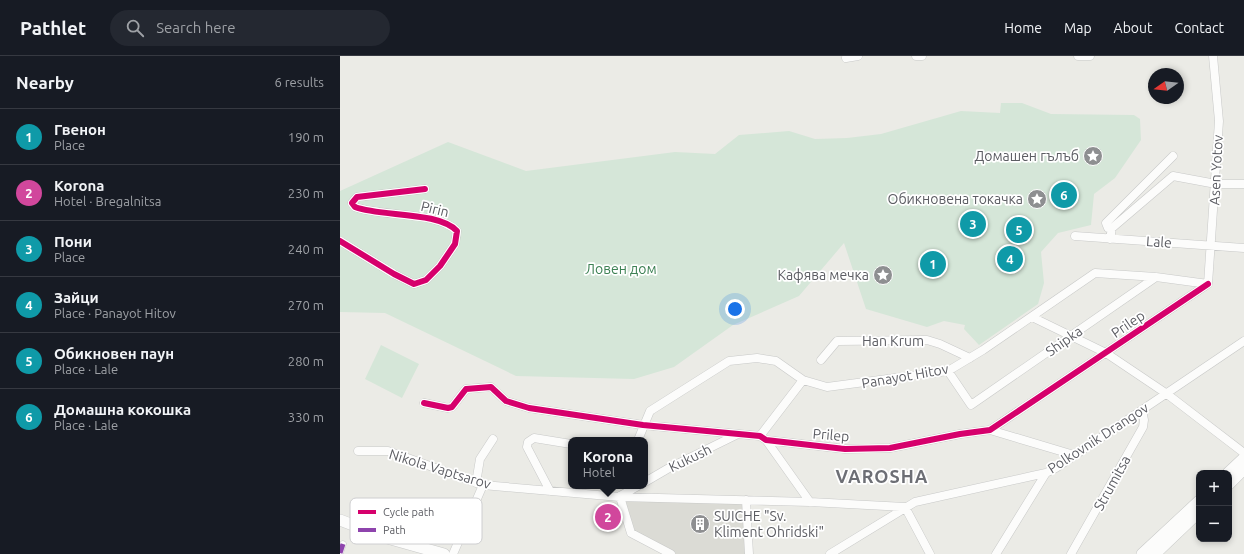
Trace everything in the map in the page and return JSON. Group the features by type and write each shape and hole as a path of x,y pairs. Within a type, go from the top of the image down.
{"street":[{"path":"846,58 858,56"},
{"path":"916,56 922,56"},
{"path":"1078,56 1090,56"},
{"name":"Asen Yotov","path":"1208,284 1212,246 1219,121 1213,56"},
{"path":"1112,228 1108,228 1106,223 1173,156"},
{"path":"1110,239 1112,228 1173,176 1216,184 1244,184"},
{"name":"Pirin","path":"340,241 394,274 414,284 426,280 440,266 455,244 457,230 452,226 420,217 369,212 355,207 352,203 357,197 425,189"},
{"name":"Lale","path":"1075,236 1244,248"},
{"name":"Panayot Hitov","path":"639,437 650,411 729,361 757,358 776,361 803,380 827,387 948,371 970,358 1095,273 1156,277 1208,284"},
{"name":"Shipka","path":"948,371 971,405 1156,277"},
{"name":"Prilep","path":"424,403 448,408 452,407 466,389 491,387 506,401 529,408 643,425 763,438 845,449 890,448 960,434 990,430 1208,284"},
{"path":"1032,316 1106,353 1167,394 1244,453"},
{"name":"Han Krum","path":"821,360 837,341 880,340 927,340 940,344 970,358"},
{"name":"Polkovnik Drangov","path":"830,554 905,507 928,498 1046,473 1167,394 1244,340"},
{"path":"803,380 763,438 810,502"},
{"name":"Strumitsa","path":"1072,554 1143,427 1144,420 1142,410"},
{"path":"990,430 1074,455"},
{"name":"Kukush","path":"648,480 669,468 737,435"},
{"path":"550,491 527,447 528,442 534,438 568,444"},
{"path":"474,498 479,484 480,459 493,440"},
{"name":"Nikola Vaptsarov","path":"358,451 388,451 479,484 620,497 810,502 905,507"},
{"path":"1231,470 1244,458"},
{"path":"1232,481 1244,469"},
{"path":"996,554 1046,473"},
{"path":"622,489 620,497 631,533 671,554"},
{"path":"620,497 633,489"},
{"path":"746,500 749,554"},
{"path":"1142,554 1196,503"},
{"path":"905,507 930,554"},
{"path":"1155,554 1196,515"},
{"path":"340,520 350,524"},
{"path":"340,553 344,544"},
{"path":"408,544 444,554"},
{"path":"453,554 457,544"}],"shaded area":[{"path":"620,497 746,500 749,554 671,554 631,533"}],"green space":[{"name":"Ловен дом","path":"1001,103 1022,103 1051,114 1134,115 1140,119 1141,140 1115,178 1094,194 1091,225 1058,233 1041,252 1044,283 1038,304 979,345 964,329 965,325 944,321 927,327 866,309 844,243 799,296 733,325 674,367 634,379 516,376 385,313 340,312 340,191 448,142 526,171 675,152 715,154 739,135 789,131 815,139 847,138 881,134 961,111 1000,113"},
{"path":"381,345 419,364 402,398 365,379"}],"marked path":[{"path":"340,553 343,544"}],"cycle path":[{"path":"340,241 394,274 414,284 426,280 440,266 455,244 457,231 437,220 366,210 355,207 352,203 357,197 425,189"},
{"path":"424,403 448,408 452,407 466,389 491,387 506,401 529,408 643,425 760,436 766,440 845,449 890,448 960,434 990,430 1208,284"}],"place":[{"name":"Домашен гълъб","path":"1093,156"},
{"name":"Домашна кокошка","path":"1064,195"},
{"name":"Обикновена токачка","path":"1037,199"},
{"name":"Пони","path":"973,224"},
{"name":"Обикновен паун","path":"1019,230"},
{"name":"Зайци","path":"1010,259"},
{"name":"Гвенон","path":"933,264"},
{"name":"Кафява мечка","path":"883,275"},
{"name":"Korona","path":"608,517"},
{"name":"SUICHE \"Sv. Kliment Ohridski\"","path":"700,524"}],"district":[{"name":"VAROSHA","path":"882,477"}]}
